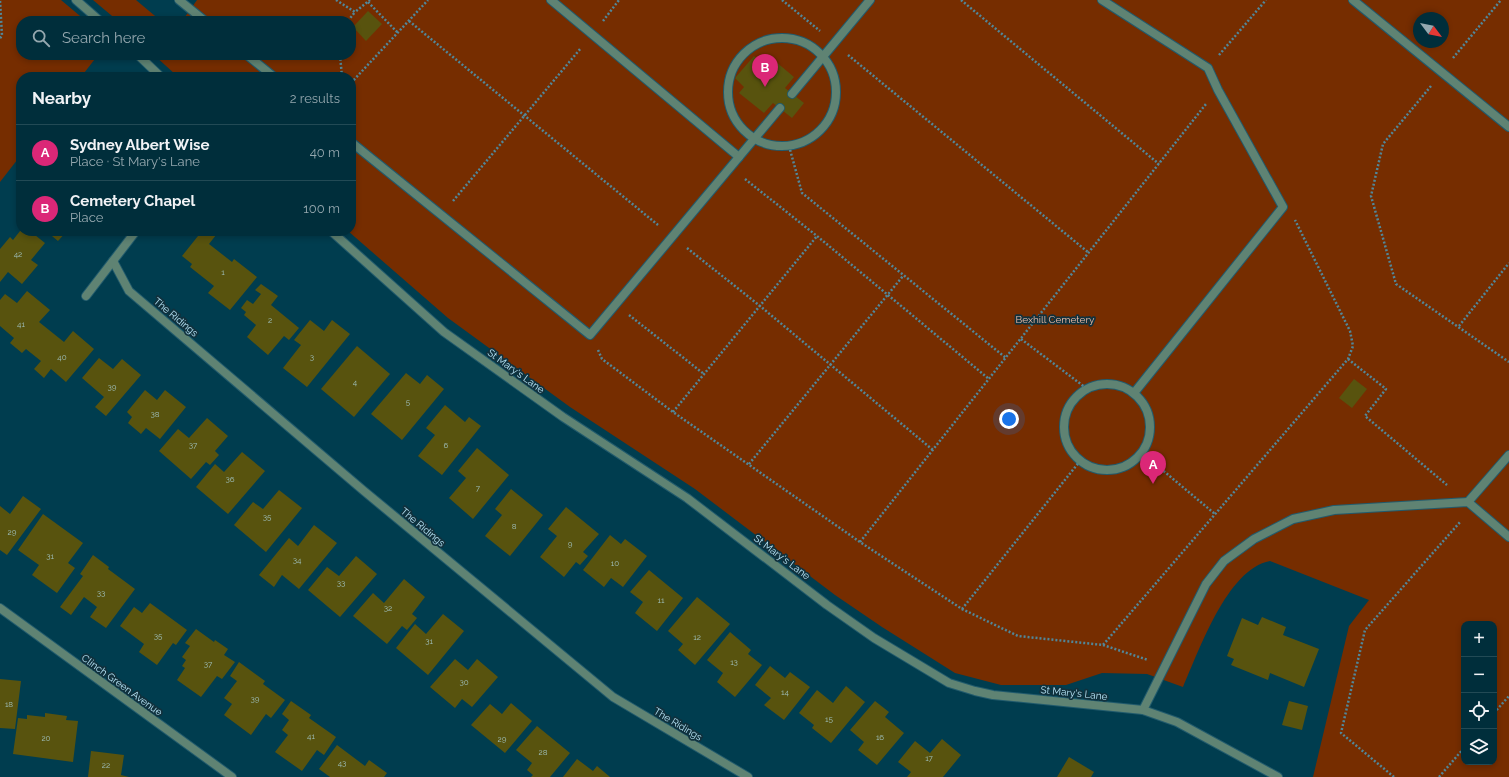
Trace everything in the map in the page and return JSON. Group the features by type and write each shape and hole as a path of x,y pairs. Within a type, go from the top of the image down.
{"street":[{"path":"76,0 94,16"},
{"path":"179,0 199,16"},
{"path":"551,0 739,157"},
{"path":"792,94 870,0"},
{"path":"1102,0 1208,68 1218,90 1283,207 1134,392"},
{"path":"1353,0 1509,127"},
{"path":"781,38 803,42 823,56 832,71 837,91 834,110 824,128 808,140 789,146 769,145 754,140 735,121 728,99 730,76 741,57 759,43 781,38"},
{"path":"143,60 156,72"},
{"path":"252,60 265,72"},
{"path":"356,146 590,335 780,108"},
{"path":"86,296 132,236"},
{"name":"St Mary's Lane","path":"337,236 444,332 563,417 687,498 827,605 874,638 949,683 975,692 1144,710 1177,722 1278,777"},
{"name":"The Ridings","path":"112,261 130,291 364,491 613,697 748,777"},
{"path":"1102,383 1119,385 1134,392 1145,406 1150,421 1150,438 1142,454 1129,464 1113,470 1096,469 1080,461 1070,449 1064,433 1065,415 1073,400 1086,388 1102,383"},
{"path":"1470,505 1509,455"},
{"path":"1144,710 1206,584 1224,561 1254,539 1293,520 1334,510 1470,505 1509,537"},
{"name":"Clinch Green Avenue","path":"0,608 232,777"}],"path":[{"path":"0,0 2,36 0,38"},
{"path":"336,0 354,12"},
{"path":"356,78 428,0"},
{"path":"442,215 619,0"},
{"path":"782,0 1089,254"},
{"path":"961,0 1159,164"},
{"path":"1208,68 1266,0"},
{"path":"1501,0 1383,144 1371,196 1396,284 1459,326 1509,362"},
{"path":"351,16 354,12 369,1 398,33"},
{"path":"340,60 342,72"},
{"path":"860,542 1218,90"},
{"path":"789,146 802,193 1006,358"},
{"path":"730,168 817,236 989,379"},
{"path":"1103,645 1348,359 1353,346 1350,331 1291,213 1283,207"},
{"path":"672,412 817,236"},
{"path":"1459,326 1509,263"},
{"path":"749,464 903,276"},
{"path":"616,305 704,374"},
{"path":"590,335 602,359 672,412 860,542 962,609 1018,636 1103,645 1165,666"},
{"path":"1021,339 1086,388"},
{"path":"1348,359 1386,389 1365,416 1470,505 1365,630 1341,733 1394,777"},
{"path":"1142,454 1215,514"},
{"path":"962,609 1080,461"},
{"path":"1497,710 1509,696"},
{"path":"1439,777 1461,751"}],"green space":[{"path":"0,0 61,0 80,16 16,16 16,60 94,60 85,72 16,72 16,161 0,182"},
{"path":"93,0 136,0 155,16 112,16"},
{"name":"Bexhill Cemetery","path":"197,0 1509,0 1509,777 1313,777 1349,626 1369,600 1270,561 1255,567 1241,579 1228,595 1206,633 1183,687 1147,674 1102,673 1066,685 1001,685 955,673 882,627 835,595 695,489 570,407 448,318 354,236 356,236 356,72 173,72 160,60 356,60 356,16 186,16"}],"building":[{"path":"368,11 382,24 366,41 356,30 356,24"},
{"path":"754,56 763,64 769,56 794,77 785,88 804,103 792,118 773,103 764,113 739,93 744,87 735,78"},
{"path":"16,236 36,236 45,243 31,260 38,265 22,284 8,272 0,282 0,249 10,237 13,240"},
{"path":"52,236 62,236 58,241"},
{"path":"198,236 215,236 209,244 232,262 234,259 257,277 230,310 208,293 214,286 190,267 192,264 182,256"},
{"path":"261,284 278,296 271,305 299,328 289,340 284,336 268,355 247,337 256,325 244,315 246,312 241,308 247,300 253,304 261,294 255,290"},
{"path":"27,291 50,310 39,322 64,342 73,331 94,349 66,382 51,369 44,378 34,369 41,361 26,349 22,353 10,343 14,338 0,326 0,300 5,294 17,303"},
{"path":"310,320 324,331 332,320 350,334 307,387 283,368 301,345 294,340"},
{"path":"357,346 390,374 354,417 321,389"},
{"path":"99,358 113,369 122,359 141,375 106,416 95,407 104,397 82,378"},
{"path":"406,373 420,384 427,375 444,389 402,440 371,414"},
{"path":"1354,379 1367,389 1352,408 1339,398"},
{"path":"145,390 157,400 165,390 186,407 160,439 146,428 141,434 128,423 132,417 127,412"},
{"path":"445,405 465,422 469,417 481,426 442,475 418,456 435,435 426,428"},
{"path":"207,418 228,436 215,451 219,455 210,465 206,462 191,479 159,451 178,429 189,438"},
{"path":"477,448 509,475 473,519 449,498 466,478 458,471"},
{"path":"242,452 265,471 228,514 196,487 215,464 224,472"},
{"path":"511,489 543,515 510,556 485,536 502,515 495,509"},
{"path":"279,490 302,508 266,552 234,525 253,502 263,509"},
{"path":"23,496 41,509 7,555 0,550 0,506 10,514"},
{"path":"566,507 599,534 583,552 588,556 580,565 576,562 564,577 540,557 557,536 548,529"},
{"path":"43,514 83,543 68,563 75,568 57,593 32,575 39,565 18,550"},
{"path":"314,525 337,543 299,589 282,575 274,587 259,575 289,538 298,546"},
{"path":"610,535 621,544 625,539 647,556 623,587 611,578 604,587 583,570"},
{"path":"93,555 109,567 108,569 135,589 106,628 90,617 97,607 84,597 71,615 60,607 83,576 80,574"},
{"path":"356,556 377,574 340,617 308,590 327,567 339,576"},
{"path":"649,570 683,598 657,631 635,613 643,602 630,592"},
{"path":"404,579 425,597 412,614 417,618 407,630 402,626 387,644 353,616 373,593 384,603"},
{"path":"697,597 730,624 695,665 678,650 683,644 668,631"},
{"path":"150,603 187,630 176,645 173,643 157,665 139,652 144,644 120,626 134,607 142,613"},
{"path":"443,614 464,631 428,675 396,648 415,624 426,634"},
{"path":"1262,617 1286,627 1283,635 1319,649 1304,687 1270,673 1268,680 1231,665 1234,659 1227,656 1242,618 1258,625"},
{"path":"196,629 214,642 215,640 228,649 224,655 235,662 222,679 217,676 201,697 177,680 185,668 182,666 186,660 182,657 190,646 185,643"},
{"path":"730,632 751,650 748,654 762,665 735,697 717,682 723,673 707,660"},
{"path":"455,659 468,670 477,659 498,677 472,707 462,699 455,708 430,687"},
{"path":"239,662 265,681 263,684 285,700 271,718 266,714 251,735 224,715 232,704 224,698 237,681 230,676"},
{"path":"770,666 785,678 790,672 810,687 784,720 764,705 771,698 755,685"},
{"path":"0,679 21,681 15,729 0,728"},
{"path":"846,686 865,702 831,743 812,728 814,725 799,713 817,690 833,703"},
{"path":"291,701 311,715 309,718 336,737 324,755 317,750 302,771 275,752 288,735 282,730 289,720 282,714"},
{"path":"875,701 889,712 885,717 904,733 877,765 858,750 864,742 850,730"},
{"path":"1289,701 1308,706 1302,730 1282,725"},
{"path":"511,703 532,721 505,753 471,725 490,704 502,714"},
{"path":"45,713 67,716 66,720 78,721 73,762 13,754 18,718 27,719 27,715 45,717"},
{"path":"537,726 570,753 550,777 531,777 533,775 527,770 532,763 516,750"},
{"path":"942,739 961,755 943,777 907,777 911,772 898,762 915,741 930,753"},
{"path":"337,745 365,766 369,760 387,773 384,777 330,777 319,769"},
{"path":"91,751 124,755 121,775 129,777 88,777"},
{"path":"1069,757 1094,772 1091,777 1057,777"},
{"path":"577,759 593,771 597,766 610,777 563,777"}],"place":[{"name":"Cemetery Chapel","path":"765,87"},
{"name":"Sydney Albert Wise","path":"1153,484"}]}
